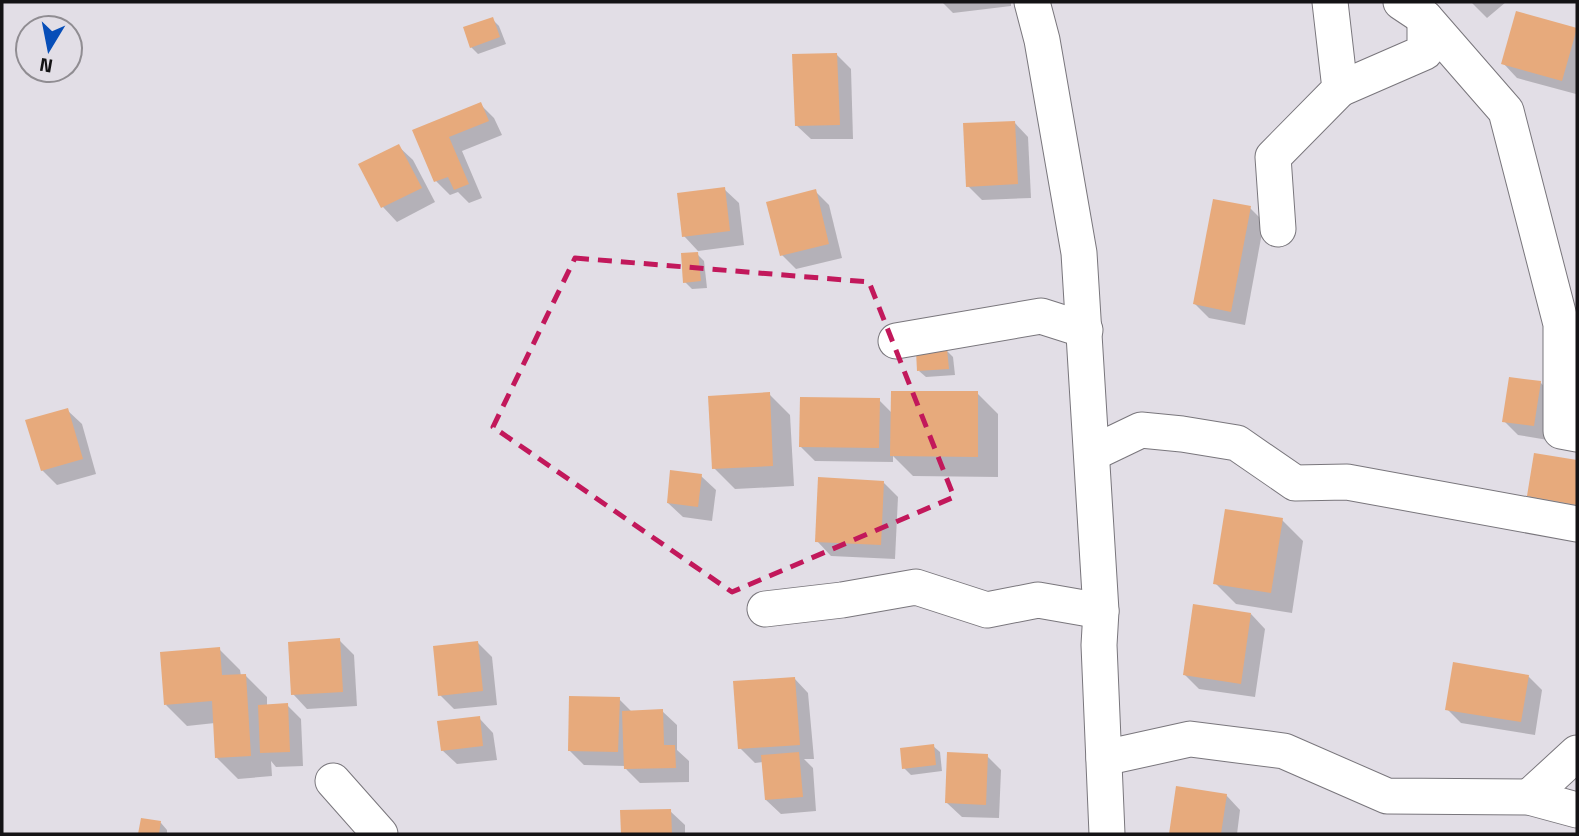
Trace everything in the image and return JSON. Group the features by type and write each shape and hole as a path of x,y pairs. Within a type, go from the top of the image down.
{"street":[{"path":"1032,2 1042,40 1079,253 1101,611 1099,645 1107,834"},
{"path":"1330,2 1340,89"},
{"path":"1278,229 1273,158 1340,89 1417,24 1463,60 1506,111 1561,324 1561,431 1577,434"},
{"path":"896,341 1041,317 1085,330"},
{"path":"1093,453 1140,430 1182,434 1237,443 1295,483 1347,482 1577,524"},
{"path":"765,609 842,600 916,587 987,610 1038,600 1101,611"},
{"path":"1104,758 1190,739 1284,751 1387,796 1530,797 1577,810"},
{"path":"1530,797 1577,752"},
{"path":"333,781 380,834"}],"highlighted area":[{"path":"575,258 869,282 954,497 732,592 493,427"}],"building":[{"path":"1516,11 1577,28 1562,81 1501,64"},
{"path":"493,17 500,37 470,48 463,27"},
{"path":"837,53 840,125 795,126 792,54"},
{"path":"481,102 489,121 449,137 469,184 454,190 448,177 434,182 412,130"},
{"path":"1015,121 1018,184 966,187 963,123"},
{"path":"399,144 422,188 381,208 358,164"},
{"path":"725,187 730,231 682,237 677,193"},
{"path":"816,189 829,244 780,256 766,202"},
{"path":"1213,199 1251,206 1231,312 1193,304"},
{"path":"698,252 701,281 683,283 681,253"},
{"path":"947,349 949,369 917,371 916,351"},
{"path":"1509,377 1541,381 1534,426 1502,422"},
{"path":"891,391 978,391 978,457 890,456"},
{"path":"770,392 773,466 712,469 708,396"},
{"path":"800,397 880,398 879,448 799,447"},
{"path":"68,408 83,459 41,471 25,420"},
{"path":"1534,453 1577,460 1577,505 1527,496"},
{"path":"670,470 702,474 698,507 667,503"},
{"path":"818,477 884,481 881,545 815,542"},
{"path":"1225,509 1283,518 1271,593 1213,584"},
{"path":"1193,604 1251,613 1241,684 1183,675"},
{"path":"340,638 343,692 291,695 288,642"},
{"path":"478,641 483,691 438,696 433,646"},
{"path":"220,647 222,675 246,674 251,756 215,758 212,701 164,705 160,652"},
{"path":"1453,662 1529,675 1521,722 1445,710"},
{"path":"795,677 800,745 738,749 733,681"},
{"path":"569,696 620,697 618,752 568,751"},
{"path":"288,703 290,752 260,753 258,705"},
{"path":"663,709 664,745 675,745 676,768 624,769 622,711"},
{"path":"480,716 483,746 441,751 437,721"},
{"path":"934,744 936,765 902,769 900,748"},
{"path":"799,752 803,797 765,800 761,755"},
{"path":"947,752 988,754 986,805 945,803"},
{"path":"1176,786 1227,794 1221,834 1169,834"},
{"path":"671,809 672,834 621,834 620,810"},
{"path":"141,818 161,821 159,834 138,834"}]}
